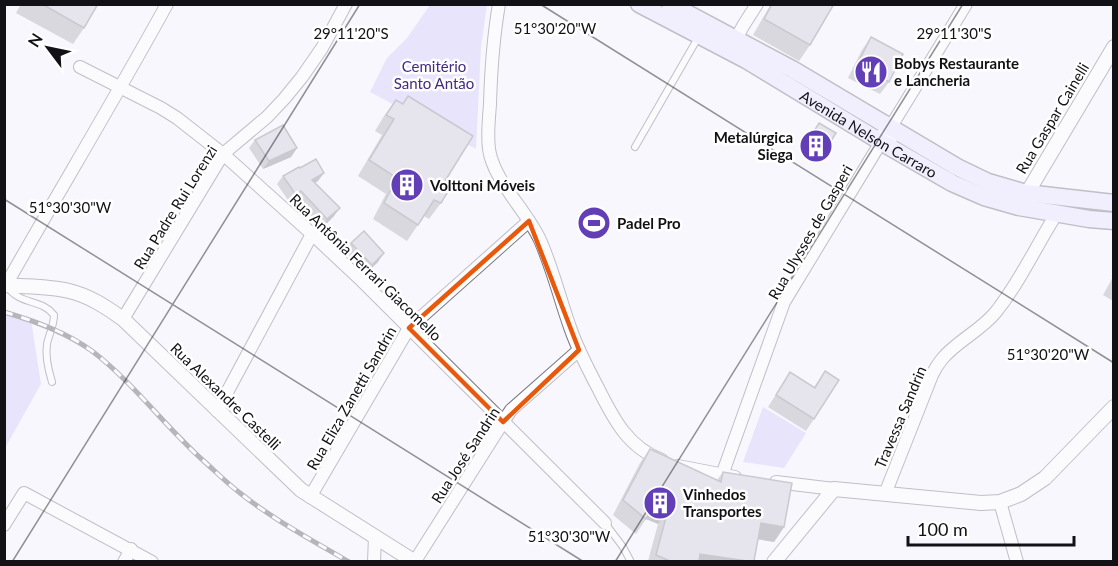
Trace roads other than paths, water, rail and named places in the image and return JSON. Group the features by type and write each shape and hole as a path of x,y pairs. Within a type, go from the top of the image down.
{"main road":[{"name":"Avenida Nelson Carraro","path":"639,4 673,11 885,135 1023,200 1061,206 1113,221"},
{"name":"Avenida Nelson Carraro","path":"673,11 700,36 733,45"},
{"name":"Avenida Nelson Carraro","path":"1061,206 1113,203"}],"street":[{"path":"5,285 167,4"},
{"name":"Rua Padre Rui Lorenzi","path":"123,319 223,154 267,117 290,92 321,48 346,4"},
{"path":"499,4 493,37 489,122 489,150 492,163 539,238 571,331 606,404 620,428 642,450 675,465 744,478"},
{"path":"733,45 757,4"},
{"name":"Rua Ulysses de Gasperi","path":"722,475 784,302 966,4"},
{"name":"Rua Gaspar Cainelli","path":"1023,200 1113,47"},
{"name":"Rua Antônia Ferrari Giacomello","path":"80,67 169,113 223,154 312,234 605,524"},
{"name":"Travessa Sandrin","path":"885,494 932,375 942,359 994,314 1013,288 1061,206"},
{"name":"Rua Eliza Zanetti Sandrin","path":"310,497 409,328 530,221"},
{"path":"217,411 312,234"},
{"name":"Rua Alexandre Castelli","path":"5,285 68,291 101,304 123,319 288,480 310,497 415,561"},
{"name":"Rua José Sandrin","path":"415,561 511,410 579,350"},
{"path":"765,481 981,503 1000,502 1021,494 1045,478 1113,407"},
{"path":"774,561 834,489"},
{"path":"4,525 24,493 152,561"},
{"path":"1000,502 1017,561"},
{"path":"374,561 375,537"},
{"path":"124,561 131,549"}],"lane":[{"path":"635,147 700,36"},
{"path":"5,285 14,296 46,307 54,315 46,351 52,382"},
{"path":"605,524 631,561"}],"railway":[{"path":"4,312 50,328 92,351 122,377 192,450 236,490 280,521 349,562"}],"place":[{"name":"Bobys Restaurante e Lancheria","path":"871,72"},
{"name":"Metalúrgica Siega","path":"816,146"},
{"name":"Volttoni Móveis","path":"407,185"},
{"name":"Padel Pro","path":"594,223"},
{"name":"Vinhedos Transportes","path":"660,503"}],"park label":[{"name":"Cemitério Santo Antão","path":"434,74"}]}
